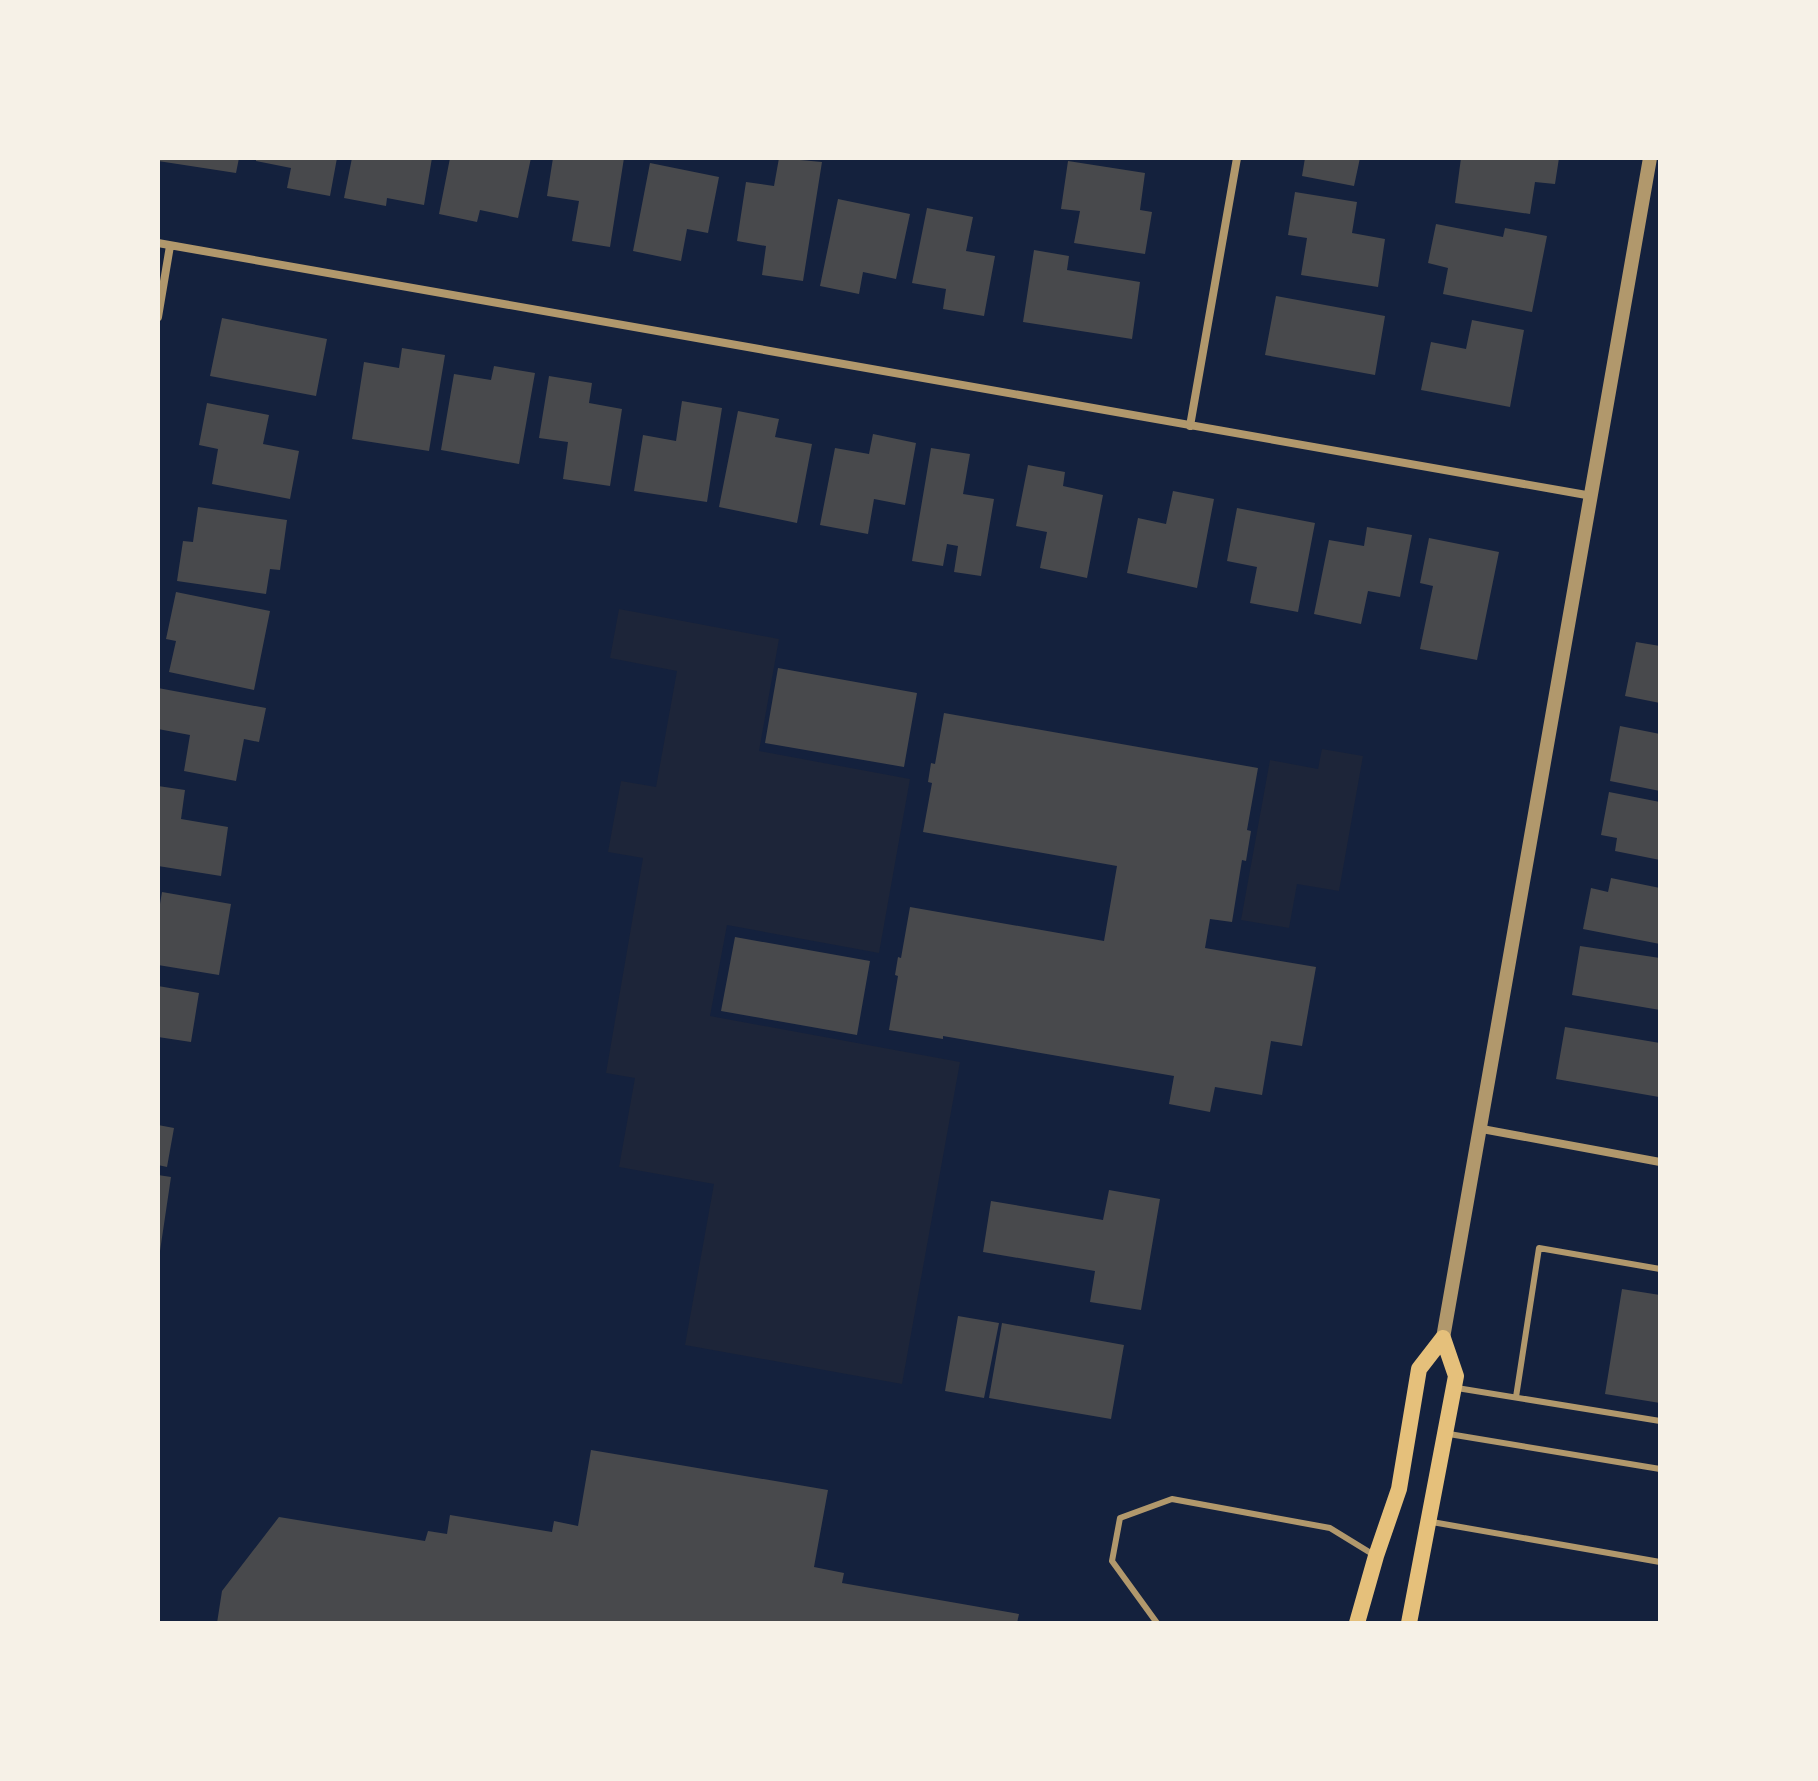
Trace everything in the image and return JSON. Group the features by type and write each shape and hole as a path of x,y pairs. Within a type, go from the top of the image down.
{"main road":[{"path":"1409,1623 1456,1376 1443,1338"},
{"path":"1357,1623 1399,1489 1419,1369 1443,1338"}],"street":[{"path":"1190,426 1237,158"},
{"path":"1443,1338 1650,158"},
{"path":"158,243 1592,496"},
{"path":"158,317 170,246"},
{"path":"1482,1129 1660,1162"}],"lane":[{"path":"1516,1397 1539,1248 1660,1269"},
{"path":"1453,1388 1660,1421"},
{"path":"1445,1433 1660,1469"},
{"path":"1157,1623 1112,1561 1120,1518 1172,1499 1330,1528 1376,1556"},
{"path":"1428,1521 1660,1562"}],"shaded area":[{"path":"619,609 779,639 759,751 910,779 879,953 727,925 710,1016 960,1062 902,1384 685,1345 714,1184 619,1167 635,1078 606,1073 643,858 608,852 621,781 656,787 677,671 610,658"},
{"path":"1322,749 1363,756 1339,891 1297,884 1289,928 1241,920 1270,760 1318,769"}],"building":[{"path":"158,158 239,158 236,173 158,161"},
{"path":"256,158 337,158 330,196 287,188 291,168 256,161"},
{"path":"352,158 432,158 424,205 387,198 386,206 344,198"},
{"path":"450,158 531,158 518,218 480,210 477,222 439,214"},
{"path":"553,158 624,158 610,247 572,241 579,201 547,196"},
{"path":"779,158 822,162 803,281 762,275 766,246 737,241 746,182 774,186"},
{"path":"1305,158 1360,158 1354,186 1302,176"},
{"path":"1461,158 1559,158 1555,184 1535,182 1530,214 1455,203"},
{"path":"1068,161 1145,173 1140,210 1152,212 1145,254 1074,243 1080,211 1061,209"},
{"path":"650,163 719,177 708,233 687,229 681,261 633,251"},
{"path":"1295,192 1357,202 1352,233 1385,239 1378,287 1301,275 1307,238 1288,235"},
{"path":"838,199 910,214 896,279 863,272 859,294 820,286"},
{"path":"927,208 973,217 966,251 995,256 984,316 943,309 946,289 912,283"},
{"path":"1436,224 1503,237 1505,228 1547,236 1532,312 1443,294 1448,268 1428,263"},
{"path":"1034,250 1069,256 1067,270 1140,282 1132,339 1023,322"},
{"path":"1276,296 1385,316 1375,375 1265,355"},
{"path":"222,318 327,339 316,396 210,376"},
{"path":"1472,320 1524,330 1510,407 1421,390 1431,342 1466,349"},
{"path":"402,348 445,355 429,451 352,439 364,362 399,368"},
{"path":"494,366 535,373 519,464 441,450 454,374 491,380"},
{"path":"549,376 592,383 589,403 622,409 610,486 563,479 568,442 539,438"},
{"path":"682,401 722,408 707,502 634,491 643,435 676,441"},
{"path":"207,403 269,415 263,444 299,451 290,499 212,484 218,449 199,445"},
{"path":"738,411 779,419 775,437 812,444 797,523 719,507"},
{"path":"873,434 916,443 905,505 874,499 868,534 820,525 835,448 869,454"},
{"path":"931,448 970,454 963,494 994,499 981,576 954,572 958,546 947,544 943,566 912,561"},
{"path":"1028,465 1065,472 1063,486 1103,495 1087,578 1040,568 1047,532 1016,526"},
{"path":"1173,491 1214,499 1197,588 1127,573 1138,518 1166,524"},
{"path":"198,507 287,520 280,570 270,569 266,594 177,581 183,541 193,542"},
{"path":"1237,508 1315,523 1298,612 1250,603 1257,567 1227,561"},
{"path":"1367,527 1412,535 1400,597 1368,591 1361,624 1314,614 1329,540 1364,546"},
{"path":"1429,538 1499,552 1477,660 1420,649 1433,586 1420,583"},
{"path":"176,592 270,611 254,690 169,672 176,641 166,639"},
{"path":"1636,642 1660,646 1660,703 1625,696"},
{"path":"778,668 917,693 904,767 765,743"},
{"path":"158,688 266,708 259,742 244,739 236,781 184,771 190,735 158,729"},
{"path":"944,713 1258,768 1247,830 1251,831 1246,861 1242,860 1232,922 1210,919 1205,948 1316,967 1302,1046 1271,1041 1262,1095 1215,1087 1210,1112 1169,1104 1174,1076 943,1036 943,1039 889,1030 898,957 901,958 910,907 1104,941 1117,866 923,832 932,783 928,782 931,763 935,764"},
{"path":"1620,726 1660,734 1660,791 1610,781"},
{"path":"158,786 185,790 181,819 228,827 221,876 158,866"},
{"path":"1609,792 1660,802 1660,860 1615,851 1617,838 1601,835"},
{"path":"1611,878 1660,888 1660,944 1583,929 1591,888 1608,892"},
{"path":"162,892 231,904 219,975 158,965 158,916"},
{"path":"735,937 870,961 857,1035 721,1011"},
{"path":"1580,946 1660,958 1660,1010 1572,995"},
{"path":"158,986 199,993 191,1042 158,1037"},
{"path":"1565,1027 1660,1043 1659,1097 1556,1079"},
{"path":"158,1125 174,1128 167,1167 158,1165"},
{"path":"158,1175 171,1177 160,1251 158,1250"},
{"path":"1109,1190 1160,1199 1141,1310 1090,1302 1095,1271 983,1252 991,1201 1103,1220"},
{"path":"1622,1289 1660,1295 1660,1403 1605,1394"},
{"path":"958,1316 999,1323 984,1398 945,1391"},
{"path":"1002,1323 1124,1345 1111,1419 989,1398"},
{"path":"591,1450 828,1490 814,1567 844,1573 842,1583 1019,1614 1017,1623 217,1623 222,1591 279,1517 425,1541 428,1531 447,1534 450,1515 552,1532 554,1521 578,1526"}]}
